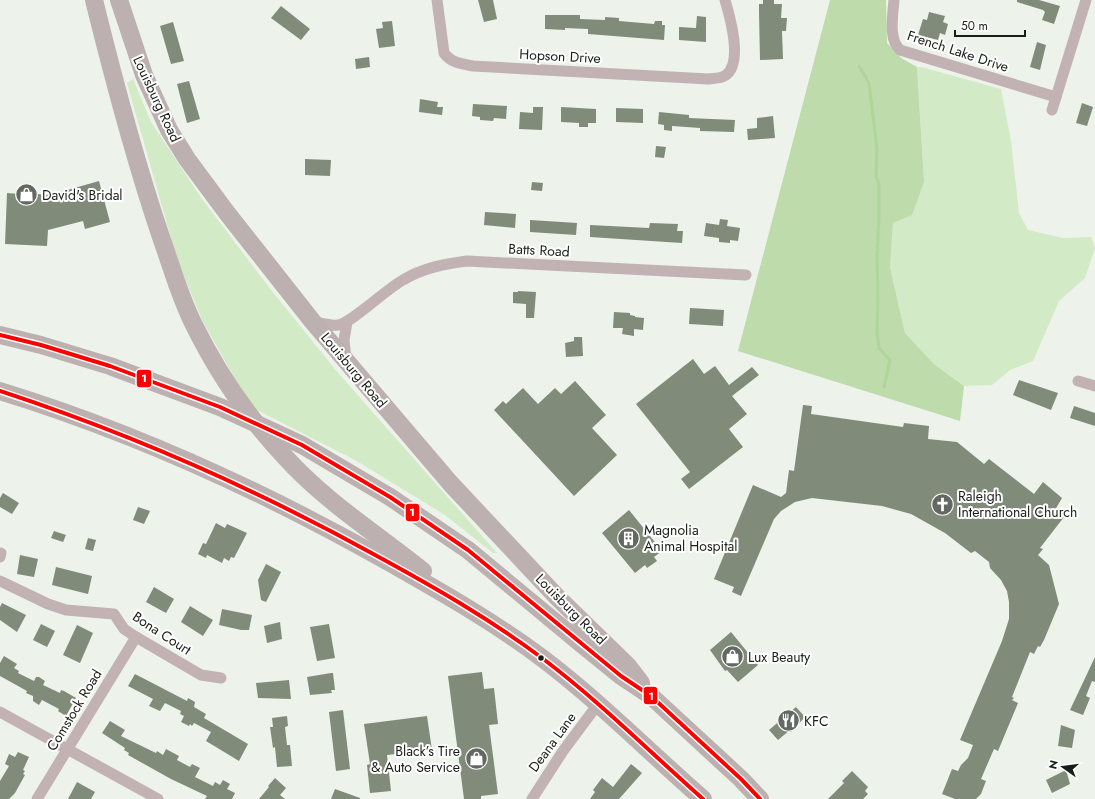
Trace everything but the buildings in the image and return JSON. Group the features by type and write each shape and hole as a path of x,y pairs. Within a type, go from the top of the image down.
{"highway":[{"name":"Louisburg Road","path":"94,0 141,180 186,307 216,366 235,394 276,447 298,471 323,494 462,603"},
{"name":"Louisburg Road","path":"119,0 144,75 169,130 187,159 226,213 313,322 451,484 557,596 628,666 652,696"},
{"path":"0,335 41,345 110,366 220,407 302,445 390,497 468,550 621,676 652,696 742,779 760,799"},
{"path":"0,391 102,426 229,479 349,540 462,603 541,657 598,704 703,799"}],"street":[{"name":"Hopson Drive","path":"437,0 444,53 450,60 462,64 708,79 721,78 730,71 734,56 734,42 725,0"},
{"name":"French Lake Drive","path":"894,0 893,36 900,50 1056,97"},
{"path":"1052,110 1086,0"},
{"name":"Batts Road","path":"347,322 389,288 414,274 439,265 467,261 746,276"},
{"path":"313,322 332,325 347,322 344,340 347,362"},
{"path":"1078,381 1095,386"},
{"name":"Bona Court","path":"0,581 48,604 66,610 114,614 124,629 201,676 221,678"},
{"name":"Comstock Road","path":"37,799 136,637"},
{"name":"Deana Lane","path":"532,799 562,751 598,704"},
{"path":"0,712 158,799"}],"green space":[{"path":"830,0 886,0 887,43 901,58 917,67 924,182 912,215 893,223 890,267 905,333 934,364 964,386 960,421 738,351"},
{"path":"917,67 1001,89 1011,141 1019,213 1028,230 1063,238 1091,237 1095,248 1085,278 1059,301 1033,361 1010,370 992,385 964,386 934,364 905,333 890,267 893,223 924,182"},
{"path":"133,79 151,122 202,199 271,290 339,374 497,553 493,553 445,515 355,460 251,407 202,320 177,259 127,83"}],"waterway":[{"path":"859,66 869,83 877,149 876,176 879,184 877,332 879,348 890,360 884,387"}],"transit line":[{"name":"1","path":"0,335 41,345 110,366 220,407 302,445 390,497 468,550 621,676 651,696 741,779 760,799"},
{"name":"1","path":"0,391 145,444 192,464 331,531 441,592 502,630 563,674 703,799"}],"place":[{"name":"David's Bridal","path":"27,195"},
{"name":"Raleigh International Church","path":"943,504"},
{"name":"Magnolia Animal Hospital","path":"629,538"},
{"name":"Lux Beauty","path":"733,657"},
{"name":"KFC","path":"789,721"},
{"name":"Black’s Tire & Auto Service","path":"476,759"}]}
